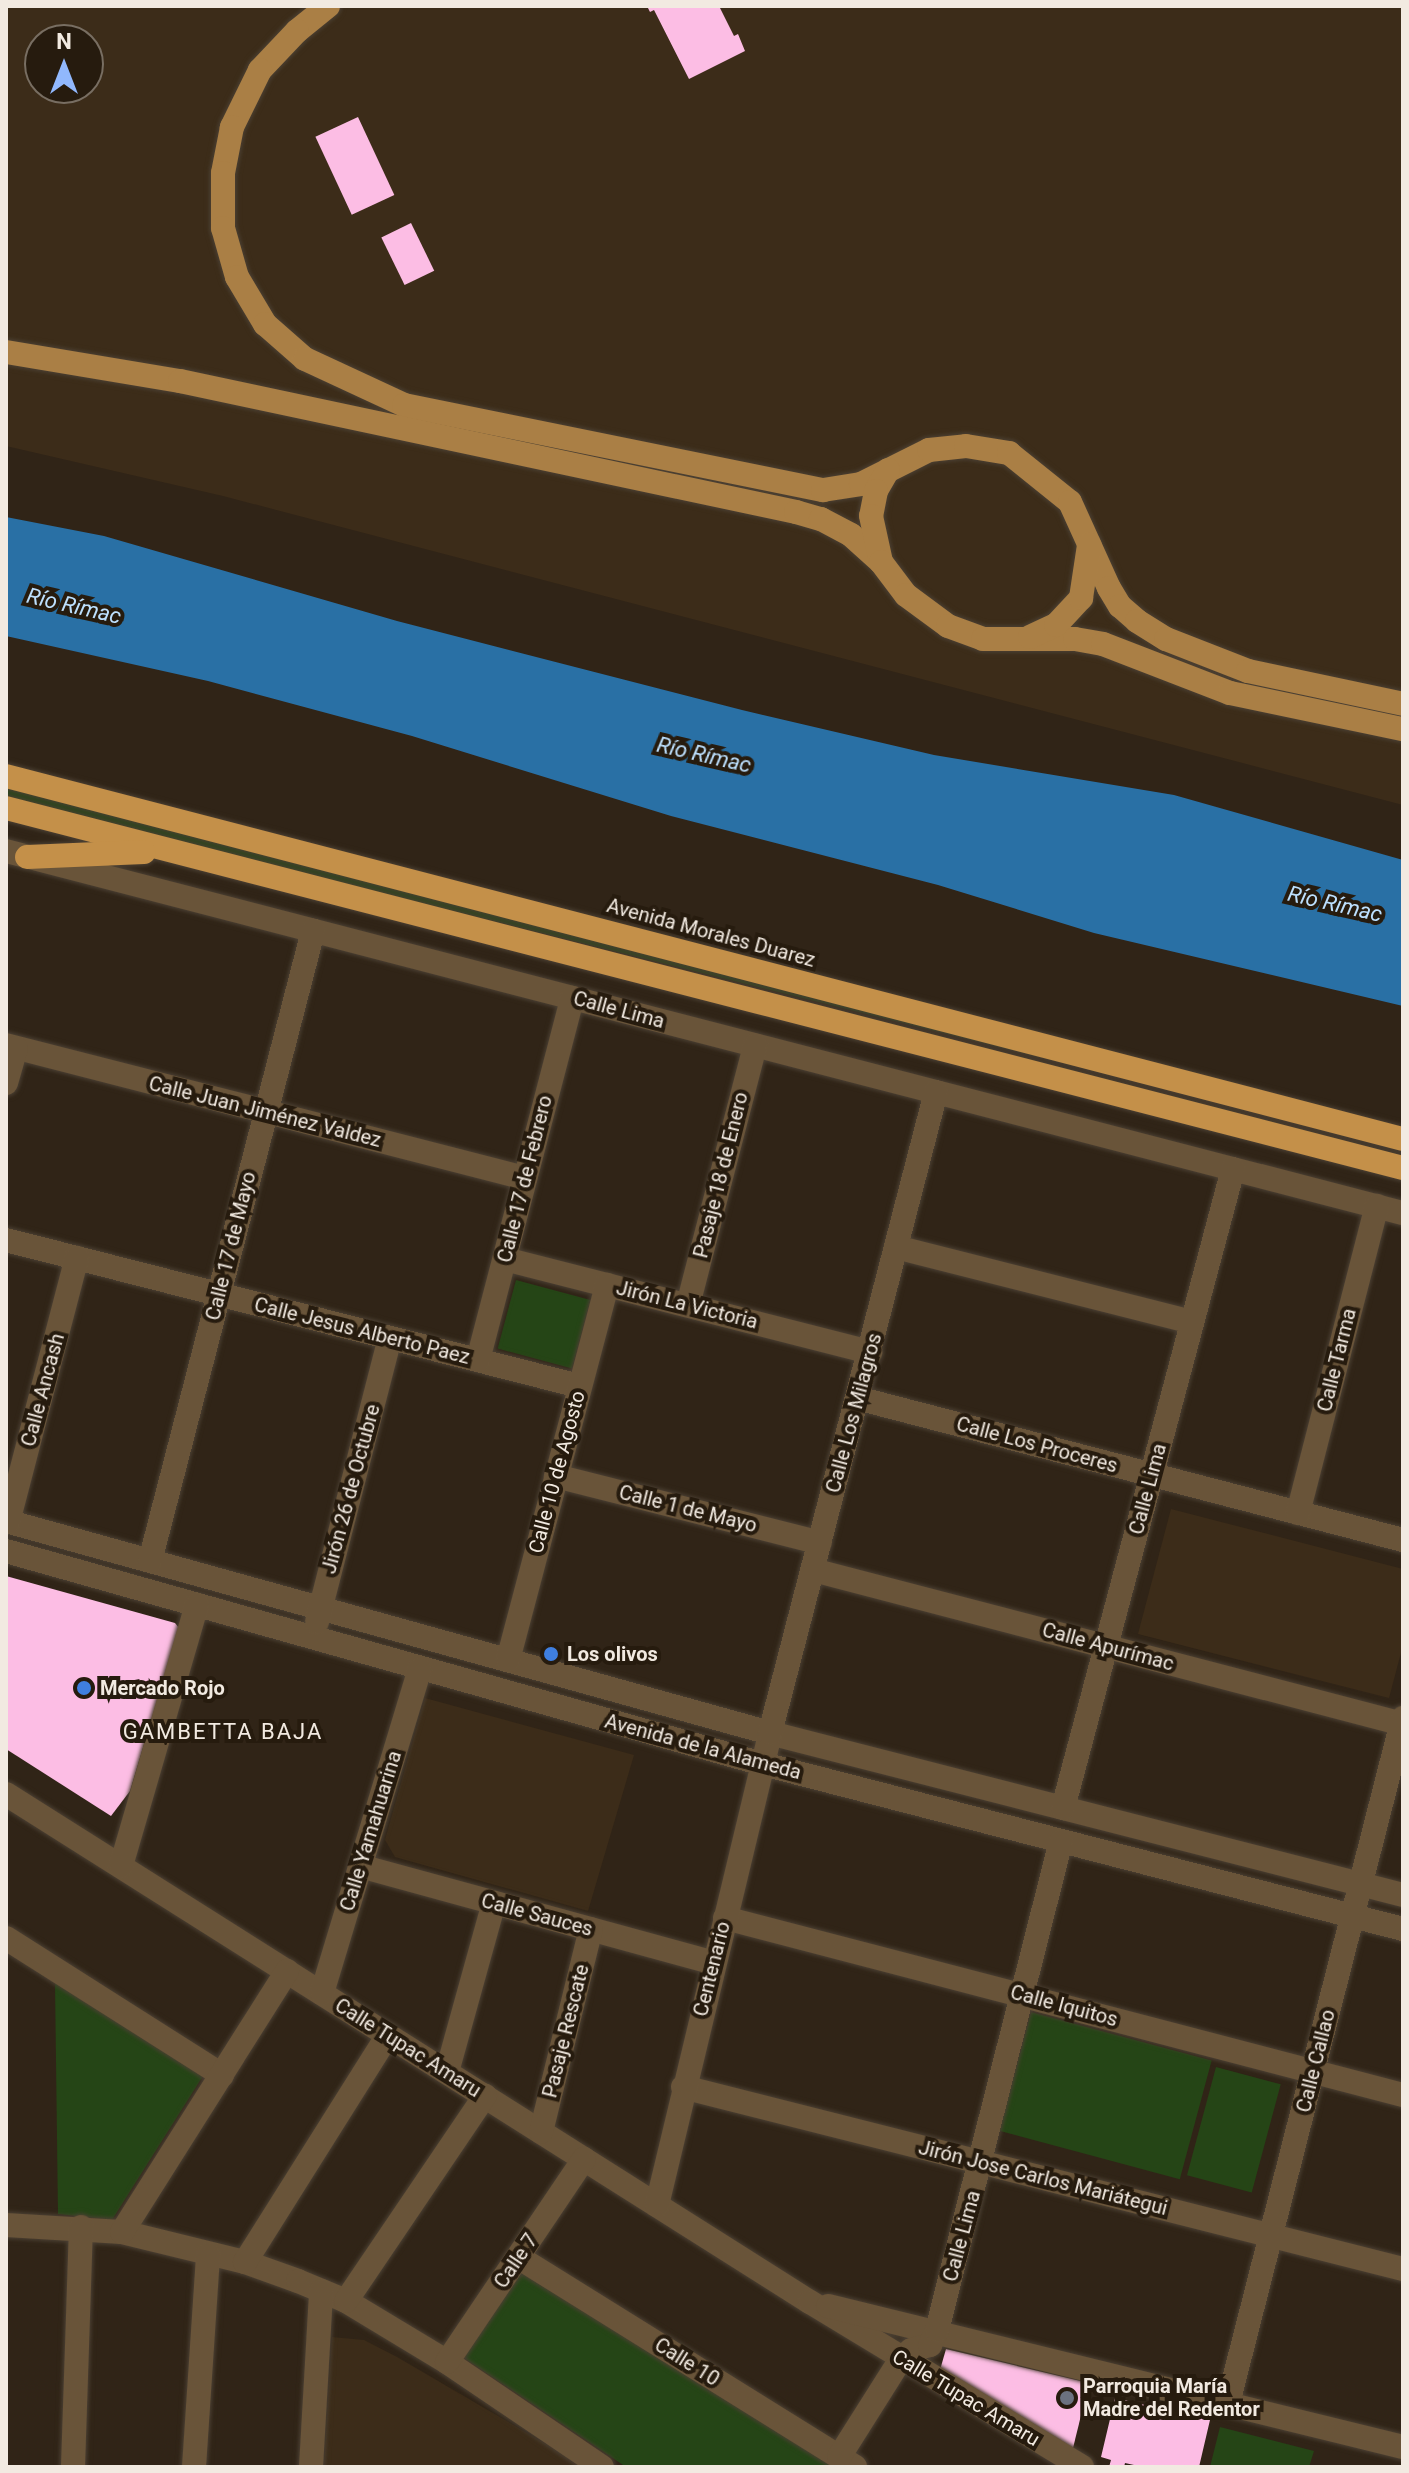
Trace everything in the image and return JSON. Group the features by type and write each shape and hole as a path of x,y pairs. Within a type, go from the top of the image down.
{"highway":[{"name":"Avenida Morales Duarez","path":"6,776 1403,1139"},
{"path":"6,808 1403,1168"},
{"path":"16,854 172,850"}],"main road":[{"path":"328,6 297,31 260,70 232,127 223,173 223,228 237,277 265,324 305,359 404,405 823,490 861,484 929,450 949,446 983,447 1009,453 1070,502 1120,606 1137,621 1166,639 1248,671 1403,704"},
{"path":"6,352 180,381 796,512 821,519 851,535 881,562 906,595 948,626 983,639 1028,638 1103,644 1230,693 1403,729"},
{"path":"881,562 871,516 876,491 888,470"},
{"path":"1028,638 1056,625 1081,598 1086,584 1089,540"}],"street":[{"name":"Calle Lima","path":"16,854 1403,1213"},
{"name":"Calle 17 de Mayo","path":"150,1561 313,931"},
{"name":"Calle 17 de Febrero","path":"478,1360 572,998"},
{"name":"Pasaje 18 de Enero","path":"688,1305 755,1045"},
{"name":"Calle Juan Jiménez Valdez","path":"11,1046 525,1178"},
{"path":"6,1083 11,1046"},
{"name":"Calle Los Milagros","path":"770,1733 936,1092"},
{"name":"Calle Lima","path":"1063,1808 1233,1169"},
{"name":"Calle Tarma","path":"1298,1513 1377,1206"},
{"name":"Calle Jesus Alberto Paez","path":"6,1240 579,1386"},
{"path":"896,1247 1192,1322"},
{"name":"Calle Ancash","path":"7,1522 77,1258"},
{"name":"Jirón La Victoria","path":"505,1259 870,1352"},
{"name":"Calle 10 de Agosto","path":"508,1660 607,1285"},
{"name":"Jirón 26 de Octubre","path":"312,1640 390,1338"},
{"name":"Calle Los Proceres","path":"857,1398 1403,1540"},
{"name":"Calle 1 de Mayo","path":"556,1476 820,1543"},
{"name":"Avenida de la Alameda","path":"7,1522 770,1733 1403,1895"},
{"name":"Avenida de la Alameda","path":"6,1551 312,1640 763,1764 1403,1929"},
{"name":"Calle Apurímac","path":"813,1570 1403,1722"},
{"path":"121,1866 197,1605"},
{"name":"Calle Yamahuarina","path":"322,1993 420,1669"},
{"name":"Calle Callao","path":"1228,2403 1403,1722"},
{"name":"Centenario","path":"657,2205 770,1733"},
{"name":"Calle Tupac Amaru","path":"6,1794 901,2359 1082,2467"},
{"name":"Calle Lima","path":"937,2330 1061,1841"},
{"name":"Calle Sauces","path":"360,1866 714,1963"},
{"path":"447,2072 494,1903"},
{"name":"Calle Iquitos","path":"725,1918 1403,2095"},
{"name":"Pasaje Rescate","path":"541,2132 591,1929"},
{"path":"6,1938 222,2075"},
{"path":"122,2232 287,1971"},
{"path":"245,2262 388,2035"},
{"name":"Jirón Jose Carlos Mariátegui","path":"683,2087 1403,2269"},
{"path":"346,2301 485,2096"},
{"name":"Calle 7","path":"447,2362 584,2159"},
{"path":"6,2225 81,2227 122,2232 245,2262 346,2301 447,2362 602,2467"},
{"path":"73,2467 81,2227"},
{"path":"194,2467 208,2254"},
{"name":"Calle 10","path":"518,2257 847,2462"},
{"path":"311,2467 321,2291"},
{"name":"Calle Tupac Amaru","path":"810,2302 937,2330 1403,2447"},
{"path":"847,2462 901,2359 911,2350 930,2345 937,2330"}],"shaded area":[{"path":"6,6 1403,6 1403,805 223,496 6,446"},
{"path":"1171,1509 1403,1569 1403,1645 1389,1698 1138,1634"},
{"path":"425,1698 634,1755 588,1911 395,1857 385,1840"},
{"path":"332,2337 364,2340 585,2467 324,2467"}],"green space":[{"path":"6,786 1403,1134 1403,1148 6,799"},
{"path":"516,1280 590,1300 572,1369 498,1349"},
{"path":"55,1983 203,2076 112,2220 58,2214"},
{"path":"1031,2012 1212,2060 1180,2179 999,2131"},
{"path":"1216,2067 1281,2084 1252,2193 1187,2175"},
{"path":"518,2269 837,2467 626,2467 464,2358"},
{"path":"1220,2427 1314,2451 1309,2467 1210,2467"}],"water":[{"name":"Río Rímac","path":"6,517 104,536 397,621 742,710 934,755 1174,795 1403,860 1403,1006 1094,933 938,885 671,816 412,736 208,681 6,636"}],"building":[{"path":"647,6 719,6 734,36 738,34 745,51 689,79 654,10 650,12"},
{"path":"358,117 394,195 352,215 315,137"},
{"path":"411,223 434,271 405,285 381,237"},
{"name":"Mercado Rojo","path":"6,1576 175,1623 179,1628 130,1791 111,1816 6,1749"},
{"path":"946,2349 1089,2383 1073,2448 943,2377 940,2370"},
{"path":"1115,2398 1210,2420 1199,2467 1143,2467 1125,2463 1124,2467 1109,2467 1111,2460 1101,2457"}],"place":[{"name":"Los olivos","path":"551,1654"},
{"name":"Mercado Rojo","path":"84,1688"},
{"name":"Parroquia María Madre del Redentor","path":"1067,2398"}],"district":[{"name":"GAMBETTA BAJA","path":"223,1732"}]}
